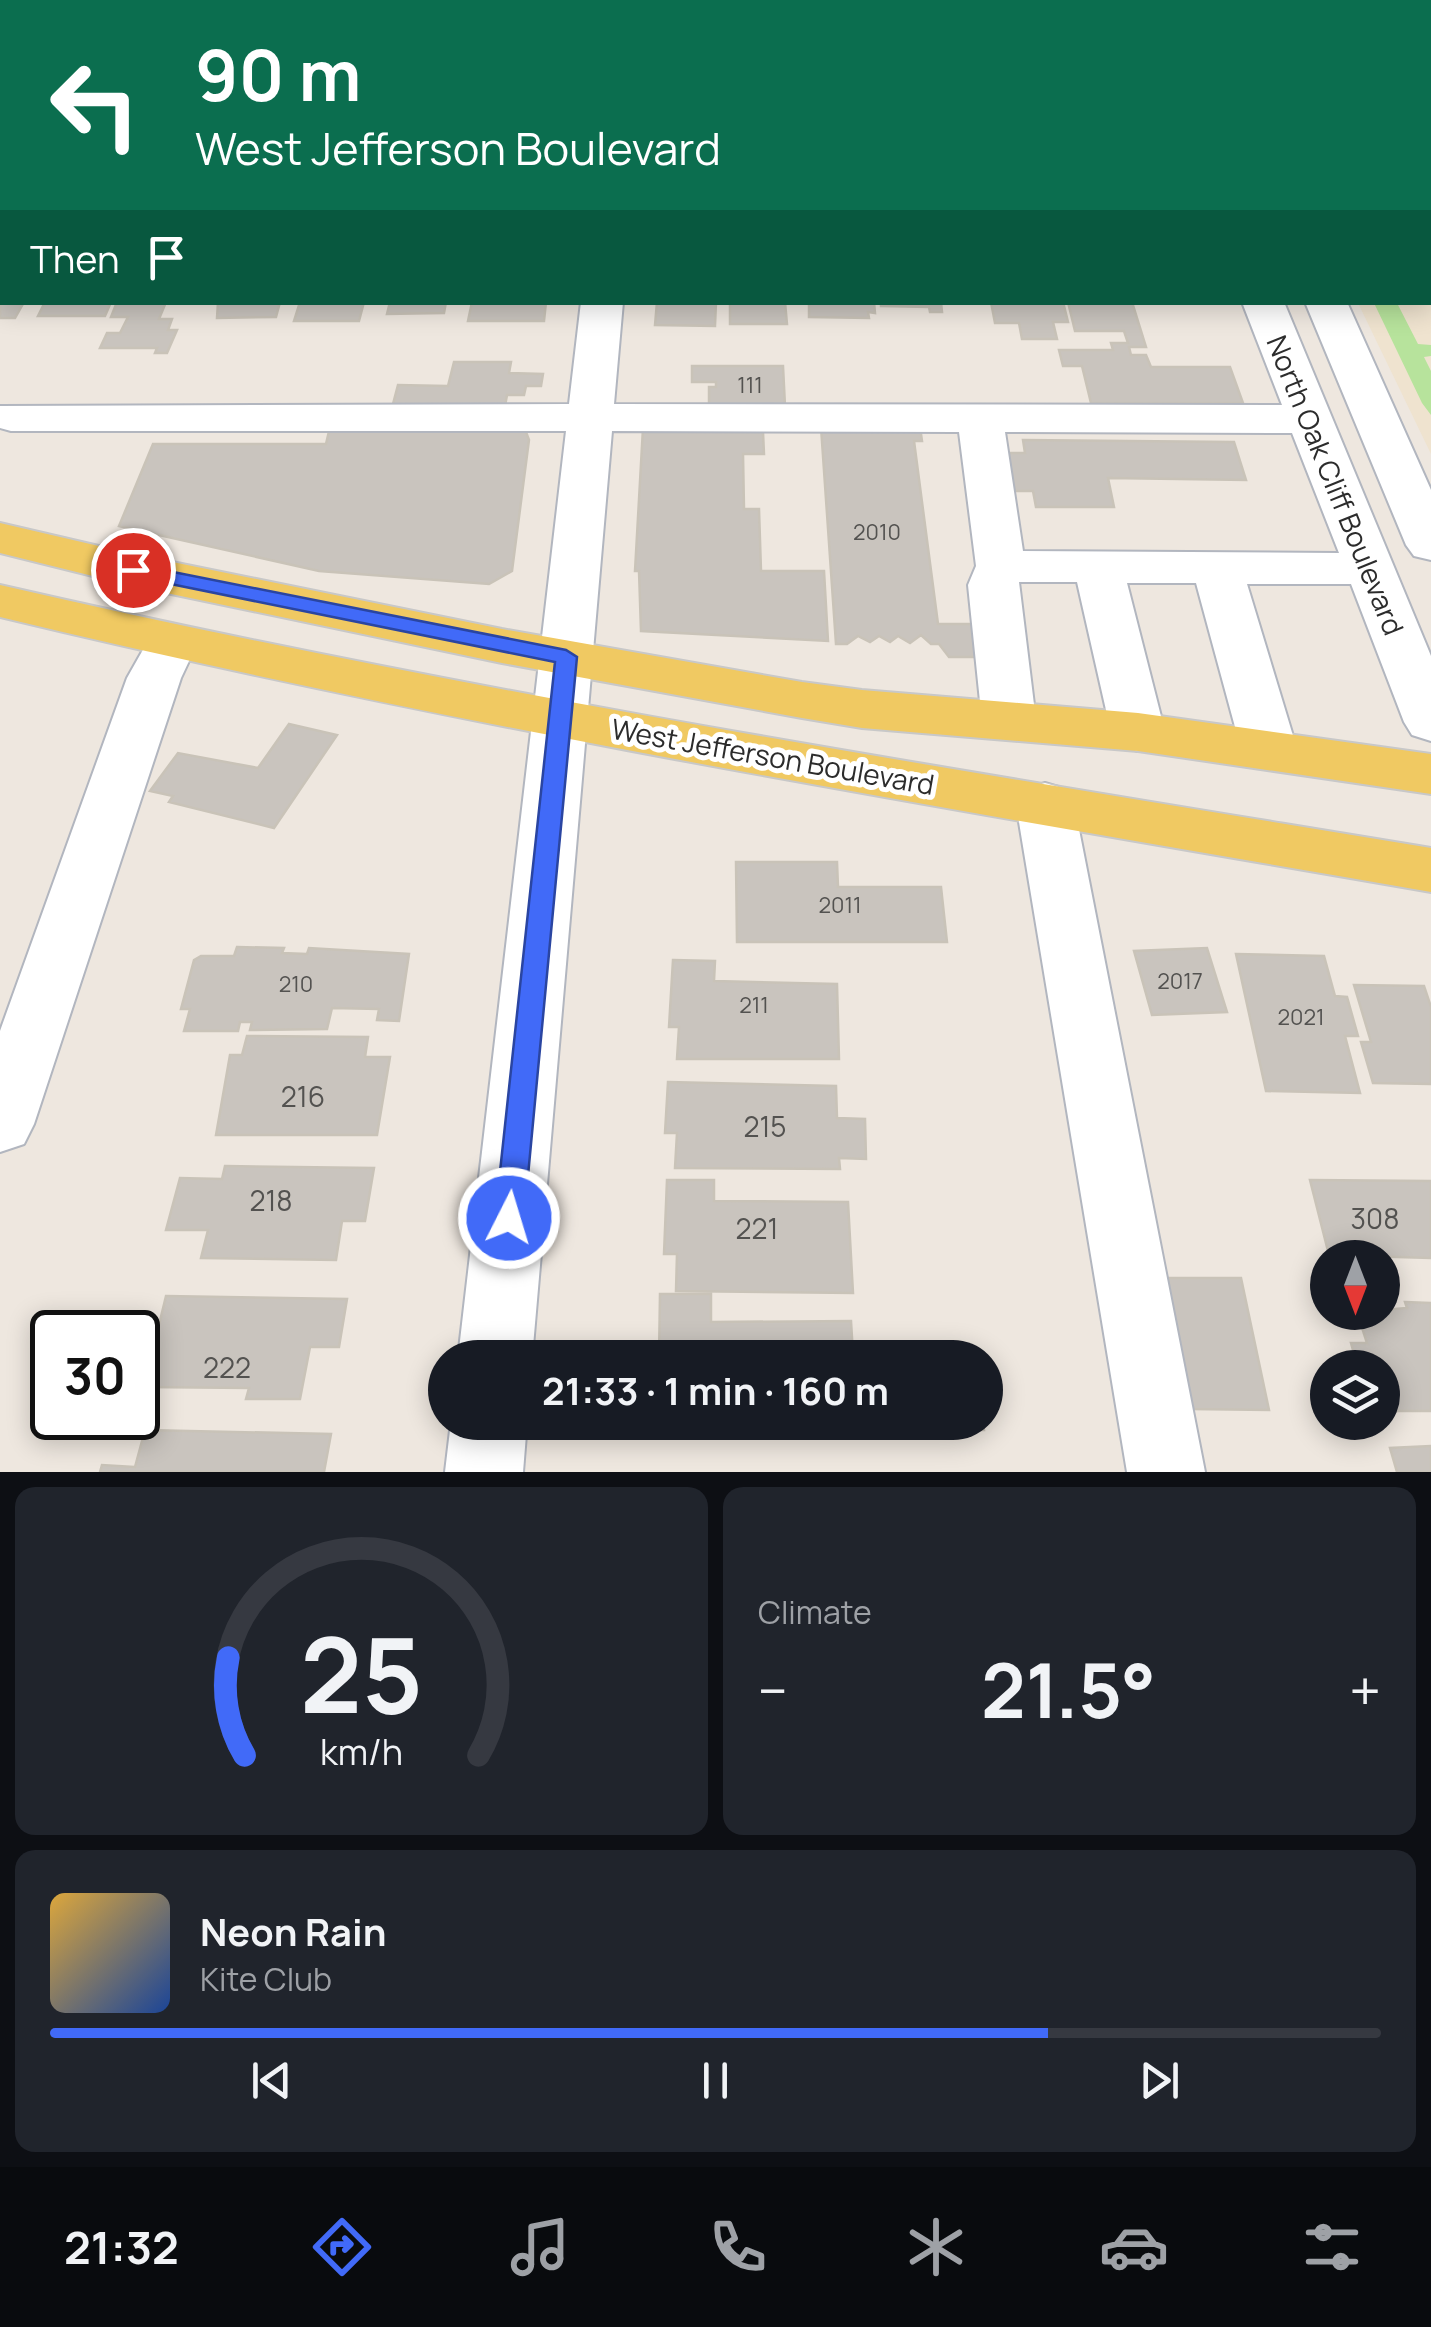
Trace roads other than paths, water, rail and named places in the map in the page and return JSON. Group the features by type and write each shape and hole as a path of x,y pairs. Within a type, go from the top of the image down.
{"main road":[{"path":"0,538 133,570 566,657 862,709 1138,732 1431,774"},
{"name":"West Jefferson Boulevard","path":"0,601 170,644 560,718 1431,870"}],"street":[{"path":"497,1340 602,305"},
{"name":"North Oak Cliff Boulevard","path":"1264,305 1431,722"},
{"path":"1327,305 1431,545"},
{"path":"11,418 1310,418"},
{"path":"980,419 1001,566 993,585 1010,721"},
{"path":"1001,566 1370,568"},
{"path":"1098,567 1138,732"},
{"path":"1217,568 1269,749"},
{"path":"0,1124 154,678 170,644"},
{"path":"1046,804 1166,1472"},
{"path":"484,1472 487,1440"}]}
